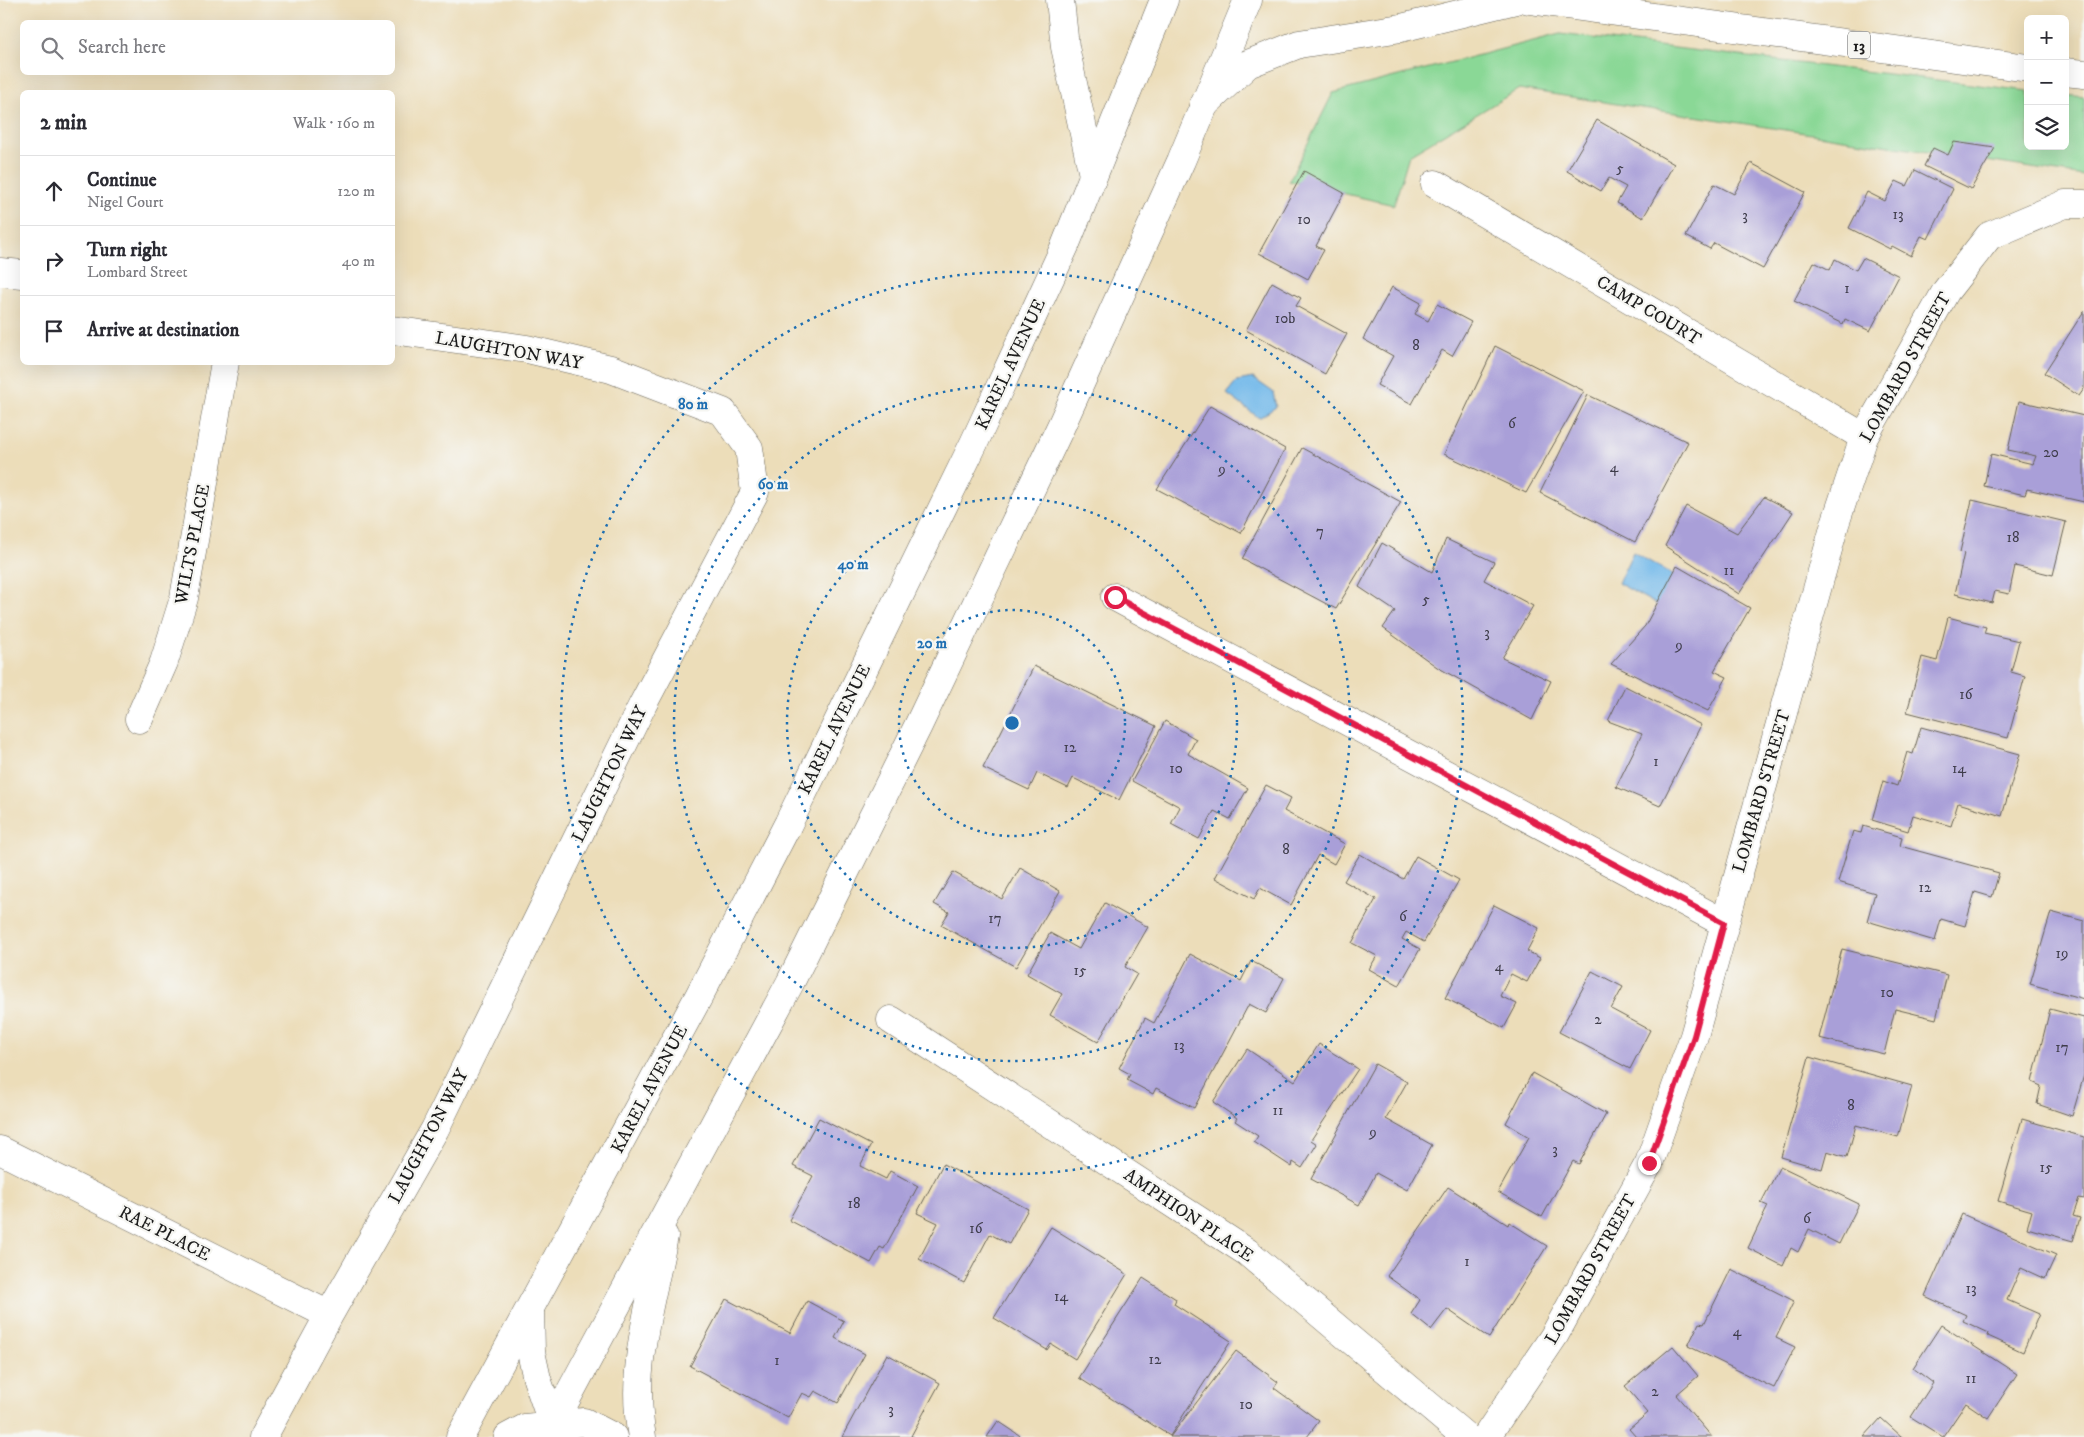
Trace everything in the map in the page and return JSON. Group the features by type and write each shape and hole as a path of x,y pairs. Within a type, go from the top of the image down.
{"main road":[{"path":"1060,0 1065,47 1093,175"},
{"name":"KAREL AVENUE","path":"460,1437 695,1004 788,824 974,443 1065,246 1164,0"},
{"path":"552,1433 668,1210 790,983 918,726 1061,426 1182,161 1248,0"},
{"path":"1203,106 1248,64 1298,44 1401,28 1516,0"},
{"name":"13","path":"1529,0 2024,67"},
{"path":"2069,72 2084,74"},
{"name":"CAMP COURT","path":"1435,184 1864,437"},
{"name":"LOMBARD STREET","path":"1486,1437 1554,1336 1649,1163 1694,1036 1835,524 1864,437 1946,291 1989,236 2065,204 2084,204"},
{"path":"0,272 20,274"},
{"name":"LAUGHTON WAY","path":"264,1437 330,1315 435,1129 643,704 755,492 749,448 723,412 602,367 527,349 395,330"},
{"name":"WILTS PLACE","path":"139,719 164,662 184,598 224,365"},
{"path":"1115,597 1724,923"},
{"name":"AMPHION PLACE","path":"891,1020 1247,1252 1466,1437"},
{"name":"RAE PLACE","path":"0,1150 330,1315"},
{"path":"642,1437 637,1388 642,1332 660,1257 668,1210"},
{"path":"530,1309 531,1352 552,1433"},
{"path":"508,1437 525,1428 552,1433 584,1422 613,1437"}],"green space":[{"path":"1560,34 2024,91 2024,150 2069,150 2069,95 2084,97 2084,176 1519,89 1409,155 1394,205 1289,181 1333,93"}],"water":[{"path":"1253,378 1273,392 1276,407 1259,418 1227,394 1237,381"},
{"path":"1633,552 1689,584 1668,611 1618,583"}],"building":[{"path":"1597,120 1674,164 1643,218 1617,203 1626,187 1609,178 1601,191 1567,171"},
{"path":"1954,142 1995,148 1971,189 1924,166 1933,148 1948,155"},
{"path":"1751,163 1805,192 1763,269 1714,243 1710,249 1686,236 1714,184 1734,194"},
{"path":"1915,170 1953,189 1928,239 1921,236 1911,256 1892,246 1890,249 1849,228 1867,192 1885,201 1896,181 1907,186"},
{"path":"1304,171 1344,193 1316,246 1324,250 1308,279 1259,253"},
{"path":"1863,258 1899,276 1870,331 1845,319 1843,324 1794,301 1814,262 1830,270 1835,259 1856,270"},
{"path":"1272,282 1301,298 1296,306 1347,334 1325,374 1246,330"},
{"path":"1392,287 1421,303 1415,314 1428,321 1437,304 1471,322 1452,356 1442,350 1412,404 1377,385 1393,356 1363,339"},
{"path":"2084,311 2084,389 2079,396 2044,373"},
{"path":"1495,346 1584,391 1526,493 1444,454"},
{"path":"1588,395 1688,442 1635,542 1540,493"},
{"path":"2019,401 2084,416 2084,502 2027,489 2025,495 1984,486 1991,454 2033,464 2036,456 2008,450"},
{"path":"1210,406 1285,449 1241,533 1157,489"},
{"path":"1302,448 1401,502 1336,609 1242,559"},
{"path":"1764,497 1793,512 1739,594 1665,546 1686,506 1737,533"},
{"path":"1972,500 2066,522 2053,575 2015,566 2009,594 1995,591 1992,603 1955,594 1964,553 1960,552"},
{"path":"1446,539 1494,562 1484,580 1533,606 1502,658 1551,681 1532,720 1437,667 1383,628 1395,611 1359,587 1382,543 1432,572"},
{"path":"1677,566 1750,608 1714,671 1727,677 1708,711 1611,664 1645,626"},
{"path":"1948,617 1986,627 1984,633 2019,641 2011,672 2025,676 2008,738 1907,712 1922,657 1937,661"},
{"path":"1034,666 1156,726 1119,800 1073,778 1068,788 1037,773 1029,790 983,768"},
{"path":"1625,686 1701,725 1660,806 1616,787 1642,734 1608,721"},
{"path":"1165,721 1196,739 1188,754 1248,788 1230,819 1214,811 1199,839 1171,824 1180,807 1132,781"},
{"path":"1921,727 2020,754 2002,816 1958,803 1951,826 1913,815 1908,831 1872,820 1883,781 1897,786 1907,752 1913,754"},
{"path":"1266,785 1291,798 1284,811 1345,844 1334,864 1318,855 1291,905 1260,888 1254,899 1215,878"},
{"path":"1863,826 1902,837 1900,846 1999,873 1992,897 1975,892 1965,926 1941,919 1935,941 1867,921 1875,893 1838,882 1853,831 1861,833"},
{"path":"1360,854 1403,879 1416,856 1459,880 1424,942 1406,932 1402,939 1420,949 1399,986 1369,969 1377,956 1352,943 1376,899 1344,881"},
{"path":"1020,868 1060,891 1016,967 941,925 949,912 934,904 953,872 1002,899"},
{"path":"1105,903 1148,927 1125,967 1137,974 1098,1042 1050,1015 1062,994 1027,974 1050,933 1079,949"},
{"path":"1494,905 1539,928 1527,951 1540,958 1527,982 1511,974 1500,996 1517,1004 1504,1028 1445,998"},
{"path":"2051,912 2084,921 2084,999 2030,984"},
{"path":"1842,949 1947,975 1936,1019 1895,1009 1884,1054 1819,1038"},
{"path":"1190,954 1241,981 1251,961 1284,978 1266,1013 1249,1004 1194,1108 1156,1088 1153,1094 1127,1080 1130,1074 1119,1068 1145,1018 1154,1023"},
{"path":"1592,971 1623,987 1611,1009 1650,1030 1630,1069 1559,1032"},
{"path":"2050,1009 2084,1018 2084,1075 2072,1116 2037,1104 2041,1086 2032,1082"},
{"path":"1319,1044 1358,1069 1311,1140 1317,1144 1302,1168 1293,1162 1292,1167 1254,1142 1258,1136 1235,1121 1237,1118 1213,1102 1247,1049 1295,1081"},
{"path":"1809,1057 1912,1086 1898,1137 1856,1125 1847,1157 1827,1151 1822,1169 1781,1157"},
{"path":"1375,1064 1407,1082 1386,1119 1432,1145 1407,1190 1376,1173 1359,1205 1311,1179"},
{"path":"1532,1073 1606,1114 1579,1164 1573,1161 1542,1217 1498,1192 1529,1137 1506,1123"},
{"path":"819,1118 871,1145 860,1166 886,1179 890,1171 918,1186 884,1249 880,1247 871,1263 789,1220 813,1176 793,1166"},
{"path":"2022,1119 2084,1137 2084,1199 2079,1198 2073,1216 2080,1218 2073,1241 2027,1228 2032,1211 1998,1201"},
{"path":"943,1164 1028,1209 1009,1244 990,1234 964,1283 919,1259 938,1223 917,1213"},
{"path":"1780,1166 1859,1204 1839,1244 1809,1229 1798,1252 1791,1248 1783,1266 1748,1248 1768,1206 1761,1203"},
{"path":"1448,1187 1508,1225 1509,1222 1547,1246 1489,1338 1447,1309 1431,1330 1411,1314 1420,1300 1387,1276"},
{"path":"1962,1214 2056,1255 2045,1279 2021,1268 2007,1300 2039,1314 2023,1352 1988,1336 1989,1333 1963,1321 1966,1315 1925,1296"},
{"path":"1051,1227 1127,1274 1075,1359 1051,1344 1047,1350 994,1318"},
{"path":"1731,1269 1794,1301 1776,1338 1795,1347 1774,1388 1688,1346 1699,1323 1704,1324"},
{"path":"1143,1278 1176,1299 1174,1304 1231,1341 1170,1436 1079,1378"},
{"path":"726,1299 790,1333 807,1301 844,1321 835,1338 865,1354 838,1403 815,1391 811,1397 802,1393 788,1418 690,1366"},
{"path":"1941,1325 2017,1374 1988,1418 1966,1403 1943,1437 1911,1417 1933,1383 1913,1368"},
{"path":"1673,1346 1698,1376 1676,1395 1712,1437 1636,1437 1629,1429 1648,1413 1625,1386"},
{"path":"1236,1351 1278,1382 1274,1388 1319,1421 1307,1437 1170,1437"},
{"path":"887,1354 940,1383 911,1436 914,1437 842,1437"},
{"path":"1881,1418 1902,1437 1864,1437"},
{"path":"998,1421 1022,1437 987,1437"}],"route":[{"path":"1115,597 1724,923 1694,1036 1649,1163"}]}
